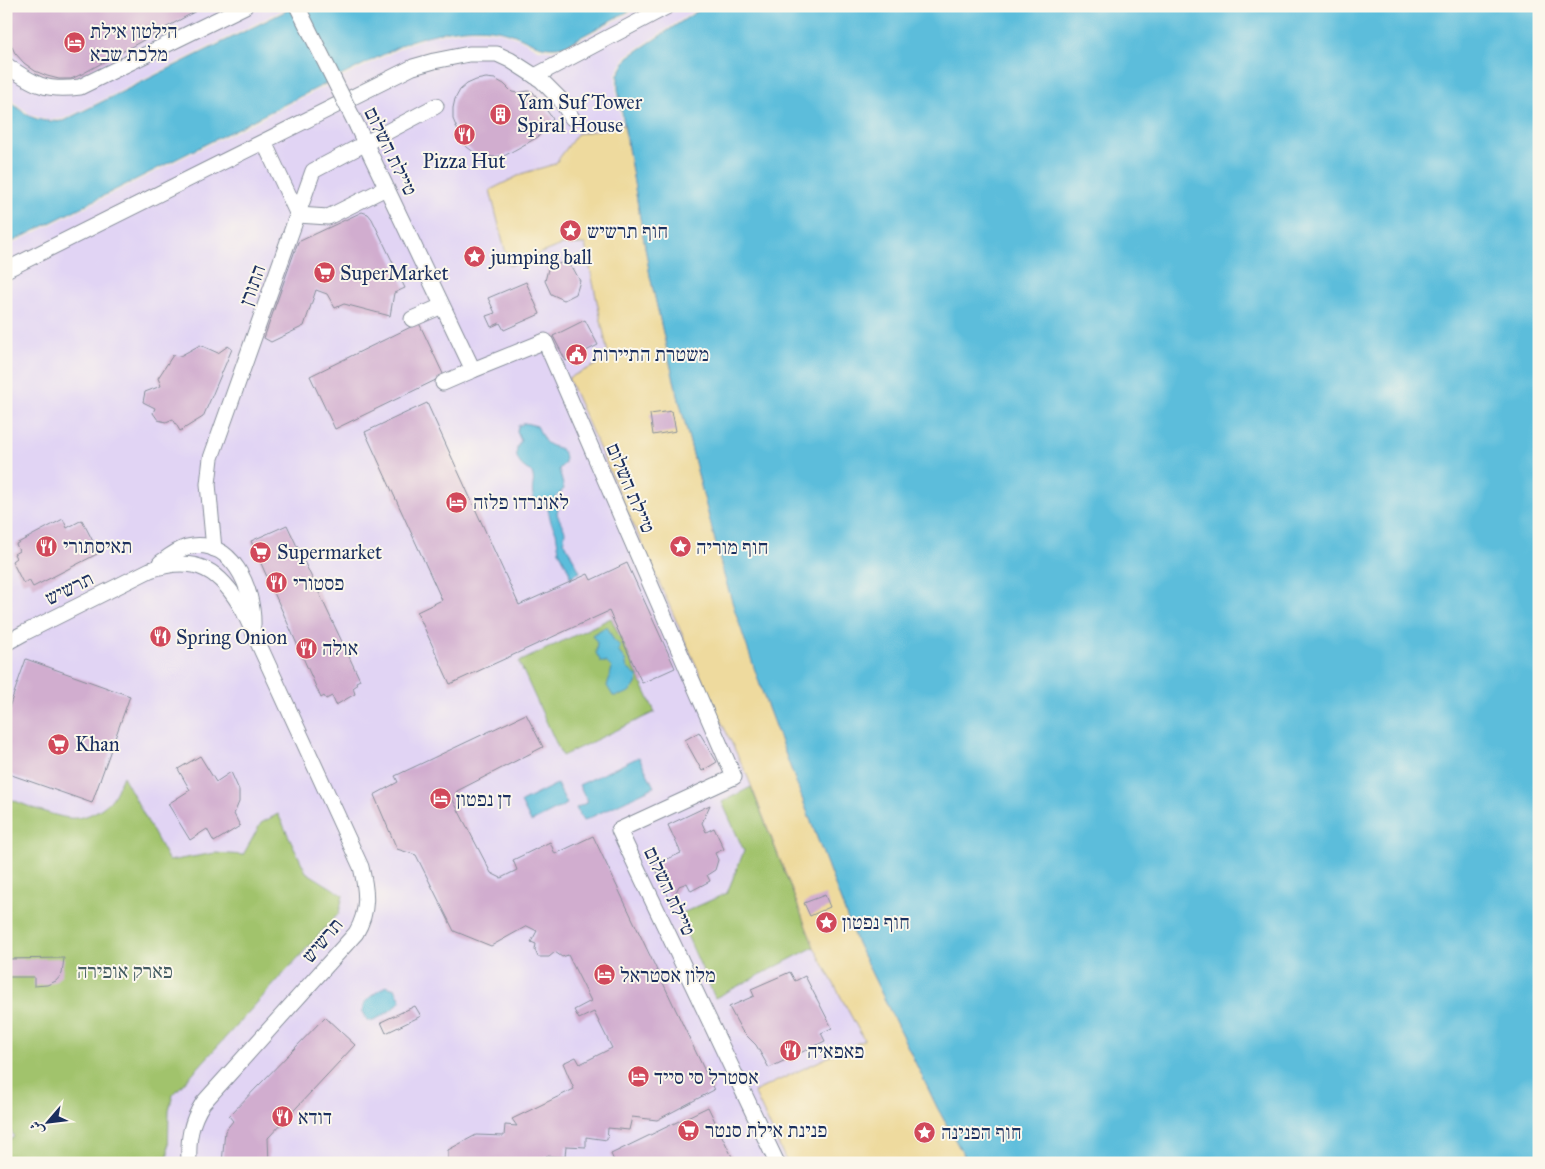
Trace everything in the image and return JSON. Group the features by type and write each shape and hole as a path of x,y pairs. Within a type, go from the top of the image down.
{"street":[{"path":"6,65 26,79 48,88 80,87 244,6"},
{"name":"טיילת השלום","path":"297,6 357,126 473,370 545,341 734,776 619,830 774,1161"},
{"path":"535,76 668,6"},
{"path":"6,270 414,68 434,61 469,54 497,54 535,76 560,99 572,118"},
{"name":"התורן","path":"214,548 208,493 209,467 313,171 364,142 436,106"},
{"path":"264,142 298,215 328,217 386,188"},
{"path":"412,319 442,306"},
{"path":"443,383 473,370"},
{"name":"תרשיש","path":"6,643 24,632 150,570 171,555 186,548 201,546 214,548 236,566 250,595 253,612 253,631"},
{"name":"תרשיש","path":"150,570 178,563 191,564 213,573 238,601 357,855 364,878 366,908 361,925 351,940 203,1103 190,1131 188,1145 189,1163"}],"shaded area":[{"path":"6,6 291,6 76,113 63,119 47,120 31,115 6,96"},
{"path":"642,6 702,6 626,56 616,74 616,89 648,276 709,522 812,833 966,1163 6,1163 6,247 411,43 430,36 471,30 500,32 520,39 538,49 552,50 565,48"}],"green space":[{"path":"611,618 655,712 562,756 519,662"},
{"name":"פארק אופירה","path":"123,776 169,861 215,853 243,855 261,823 278,814 306,872 343,895 339,913 173,1095 169,1110 168,1163 6,1163 6,1141 14,1137 6,1121 6,797 55,815 69,818 82,817 102,808 112,799"},
{"path":"751,787 814,947 715,998 678,915 727,893 744,851 722,802"}],"sand":[{"path":"624,125 650,275 673,376 723,572 764,697 856,941 938,1109 968,1163 787,1163 754,1092 864,1040 814,947 747,775 719,717 568,378 609,359 585,244 561,245 509,266 490,190 524,173 555,164 577,134"}],"water":[{"path":"296,6 638,6 564,46 546,47 502,31 479,28 444,32 410,41 6,245 6,98 32,117 45,121 63,121"},
{"path":"705,6 1539,6 1539,1163 968,1163 938,1109 856,941 764,697 723,572 673,376 650,276 618,89 618,75 628,57"},
{"path":"525,423 537,426 546,443 562,450 564,453 565,463 559,469 564,489 554,499 558,509 557,514 565,531 564,541 580,572 570,577 559,551 556,532 551,522 547,505 534,499 532,474 517,458 517,448 521,441 517,432 518,426"},
{"path":"607,626 613,639 620,646 618,651 625,660 627,668 638,677 633,689 618,696 613,696 607,686 612,668 606,662 601,662 596,653 597,642 592,635"},
{"path":"639,757 654,787 583,821 576,808 588,802 579,785"},
{"path":"557,784 567,804 531,822 521,802"},
{"path":"386,986 395,989 401,1000 386,1013 368,1021 363,1010 366,1001"}],"building":[{"name":"הילטון אילת מלכת שבא","path":"10,6 205,6 82,74 71,79 59,79 35,71 15,53 9,41 6,27"},
{"name":"Yam Suf Tower Spiral House","path":"486,78 495,79 512,92 533,92 553,119 538,137 504,156 479,156 455,138 458,131 453,119 455,99 460,90 467,84"},
{"path":"362,212 368,214 372,219 405,288 394,293 390,316 344,304 335,308 327,294 316,290 304,326 271,342 264,338 298,242"},
{"path":"561,263 573,268 580,281 576,294 564,300 551,294 545,281 548,269"},
{"path":"526,282 540,314 504,330 500,323 491,327 486,316 495,313 488,298"},
{"path":"585,320 598,345 566,361 553,336"},
{"path":"419,323 444,376 335,429 310,376"},
{"path":"200,345 218,353 228,346 232,349 203,417 180,431 173,419 166,422 158,420 153,413 155,408 143,402 145,392 161,386 158,378 173,355 180,356"},
{"path":"427,403 519,605 588,574 591,580 627,563 675,668 642,683 609,611 450,684 417,612 442,600 365,432"},
{"path":"672,411 676,431 653,435 650,414"},
{"path":"63,519 67,528 82,520 99,553 33,587 29,580 23,583 12,561 16,558 14,554 19,551 16,544"},
{"path":"287,525 360,680 356,682 357,685 353,688 355,694 336,705 332,696 326,699 324,696 321,698 251,541"},
{"name":"Khan","path":"26,659 130,696 92,803 6,773 6,716"},
{"path":"526,714 543,747 457,791 453,800 491,873 501,878 517,870 513,860 550,842 555,854 593,836 714,1090 657,1120 632,1117 629,1130 608,1128 607,1140 586,1137 586,1147 566,1146 565,1157 546,1156 546,1163 448,1163 448,1150 476,1135 504,1136 505,1125 517,1126 512,1119 574,1089 563,1063 576,1057 580,1064 612,1048 594,1012 579,1019 574,1010 591,1001 568,955 562,957 555,952 549,957 538,957 535,950 536,944 531,942 537,931 527,926 491,946 454,931 416,855 397,849 374,795 398,782 395,776"},
{"path":"699,732 717,762 702,771 685,740"},
{"path":"200,756 216,782 231,772 239,790 239,802 234,814 240,826 214,842 207,829 190,840 168,804 190,790 178,769"},
{"path":"710,805 702,823 706,832 714,828 724,849 715,853 718,860 715,870 707,875 710,881 691,891 687,883 679,886 671,902 654,865 681,853 668,825"},
{"path":"825,895 830,907 810,916 804,903"},
{"path":"64,958 62,974 56,981 47,985 34,986 34,977 6,977 6,959"},
{"path":"790,972 795,981 805,976 832,1028 821,1033 825,1041 769,1068 756,1045 742,1031 729,1007 754,996 751,989"},
{"path":"415,1006 421,1016 386,1033 381,1022"},
{"path":"325,1017 355,1045 268,1138 269,1163 222,1163 225,1131 233,1121 229,1116"},
{"name":"פנינת אילת סנטר","path":"708,1107 735,1163 615,1163 611,1154"}],"place":[{"name":"הילטון אילת מלכת שבא","path":"74,42"},
{"name":"Yam Suf Tower Spiral House","path":"501,114"},
{"name":"Pizza Hut","path":"464,135"},
{"name":"חוף תרשיש","path":"571,231"},
{"name":"jumping ball","path":"475,257"},
{"name":"SuperMarket","path":"324,273"},
{"name":"משטרת התיירות","path":"576,354"},
{"name":"לאונרדו פלזה","path":"457,502"},
{"name":"תאיסתורי","path":"47,546"},
{"name":"חוף מוריה","path":"680,547"},
{"name":"Supermarket","path":"261,552"},
{"name":"פסטורי","path":"277,583"},
{"name":"Spring Onion","path":"160,637"},
{"name":"אולה","path":"306,648"},
{"name":"Khan","path":"59,744"},
{"name":"דן נפטון","path":"440,799"},
{"name":"חוף נפטון","path":"826,922"},
{"name":"מלון אסטראל","path":"604,975"},
{"name":"פאפאיה","path":"791,1051"},
{"name":"אסטרל סי סייד","path":"638,1077"},
{"name":"דודא","path":"282,1117"},
{"name":"פנינת אילת סנטר","path":"689,1130"},
{"name":"חוף הפנינה","path":"925,1132"}]}
